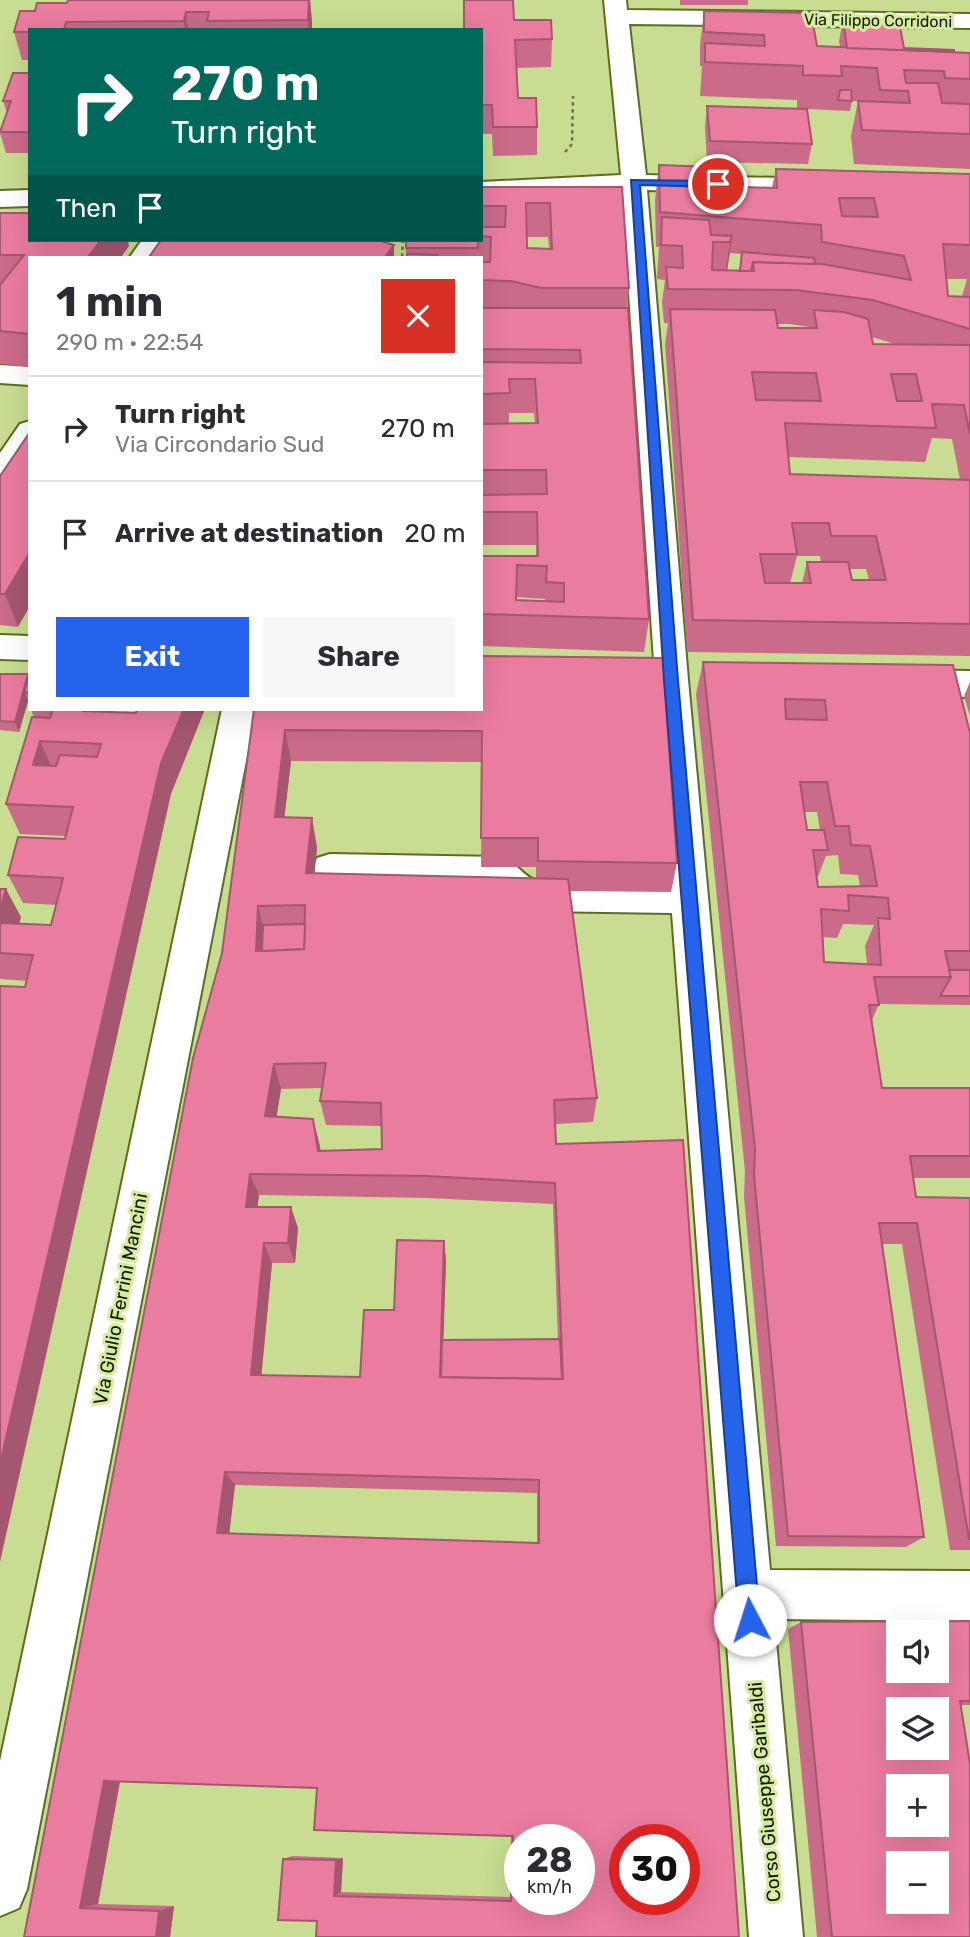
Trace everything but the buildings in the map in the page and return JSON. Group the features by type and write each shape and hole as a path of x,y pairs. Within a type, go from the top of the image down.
{"street":[{"name":"Via Filippo Corridoni","path":"617,8 970,21"},
{"name":"Corso Giuseppe Garibaldi","path":"617,8 634,182 671,679 776,1937"},
{"path":"483,190 634,182 844,188"},
{"path":"0,199 28,198"},
{"path":"0,374 28,376"},
{"path":"0,424 28,429"},
{"path":"0,476 28,432"},
{"path":"0,647 28,648"},
{"path":"878,683 957,692"},
{"name":"Via Giulio Ferrini Mancini","path":"0,1889 239,711"},
{"path":"330,869 501,872 518,891 537,896 689,898"},
{"path":"747,1594 970,1596"}],"route":[{"path":"718,184 634,182 671,680 750,1620"}]}
